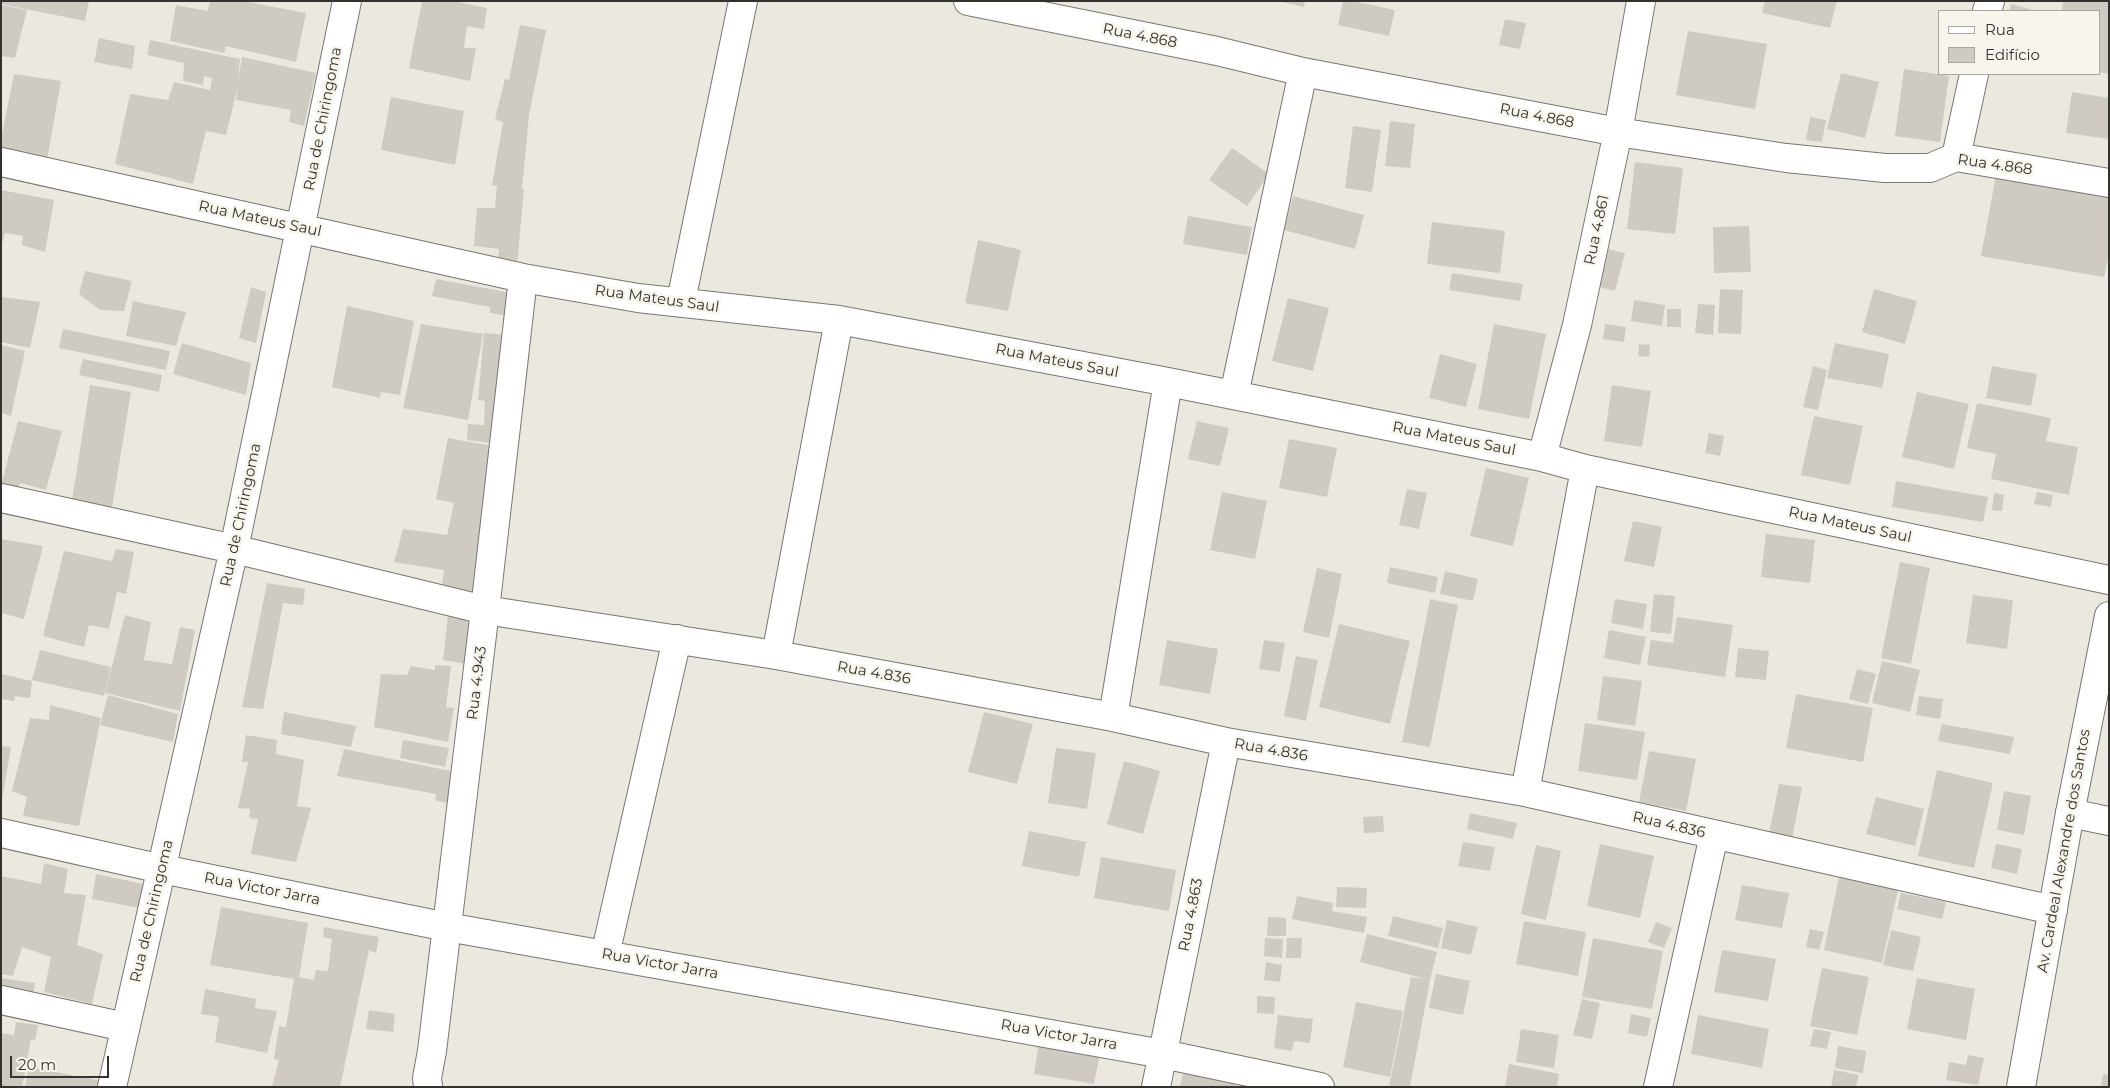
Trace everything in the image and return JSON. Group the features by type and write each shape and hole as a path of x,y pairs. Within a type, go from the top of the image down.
{"street":[{"name":"Rua de Chiringoma","path":"112,1087 234,549 347,1"},
{"path":"682,302 743,1"},
{"name":"Rua 4.868","path":"968,1 1217,50 1303,72 1618,132 1786,158 1885,168 1930,168 1956,157 2109,183"},
{"name":"Rua 4.861","path":"1542,457 1577,325 1618,132 1641,1"},
{"path":"1234,395 1303,72"},
{"path":"1956,157 1974,75"},
{"name":"Rua Mateus Saul","path":"1,162 523,278 638,298 839,320 1168,382 1542,457 1584,469 2109,580"},
{"name":"Rua 4.943","path":"428,1087 427,1078 447,927 523,278"},
{"path":"776,655 839,320"},
{"path":"1113,717 1168,382"},
{"path":"1525,792 1584,469"},
{"name":"Rua 4.836","path":"1,498 234,549 485,610 776,655 1113,717 1226,742 1525,792 2053,910"},
{"name":"Av. Cardeal Alexandre dos Santos","path":"2021,1087 2070,813 2109,616"},
{"path":"605,955 678,639"},
{"name":"Rua 4.863","path":"1156,1087 1226,742"},
{"path":"2070,813 2109,822"},
{"name":"Rua Victor Jarra","path":"1,833 162,869 447,927 1163,1054 1320,1087"},
{"path":"1658,1087 1714,835"},
{"path":"1,1000 125,1027"}],"building":[{"path":"1,1 89,1 85,21 1,4"},
{"path":"210,1 243,1 306,13 296,62 226,46 224,53 170,41 176,5 208,11"},
{"path":"422,1 453,1 487,8 484,29 467,26 464,48 476,48 470,81 409,68"},
{"path":"1278,1 1305,1 1304,7"},
{"path":"1343,1 1352,1 1395,10 1389,36 1338,25"},
{"path":"1765,1 1837,1 1830,28 1762,13"},
{"path":"2063,1 2109,1 2109,74 2100,72 2100,10 2062,10"},
{"path":"2011,4 2030,9 2030,10 2009,10"},
{"path":"1,5 27,10 15,58 1,56"},
{"path":"1505,19 1526,23 1520,49 1499,45"},
{"path":"520,25 546,30 529,115 517,265 498,264 499,249 474,246 477,208 495,208 497,186 492,185 503,122 495,119 505,79 509,80"},
{"path":"1688,31 1767,44 1755,109 1676,95"},
{"path":"99,38 135,46 132,69 94,62"},
{"path":"150,40 240,59 238,82 242,57 316,73 304,126 289,122 291,110 236,100 238,86 226,135 206,131 193,184 115,164 130,94 168,100 174,82 210,90 212,78 204,76 203,85 183,81 184,63 147,55"},
{"path":"1904,69 1949,76 1940,142 1895,136"},
{"path":"1841,73 1879,82 1865,138 1827,129"},
{"path":"14,74 61,81 47,160 1,152 1,139"},
{"path":"2072,92 2109,98 2109,139 2066,133"},
{"path":"391,97 464,111 455,165 381,150"},
{"path":"1810,117 1826,120 1822,142 1806,140"},
{"path":"1390,121 1415,124 1410,168 1385,166"},
{"path":"1353,126 1381,130 1372,192 1345,188"},
{"path":"1232,148 1269,174 1247,206 1209,180"},
{"path":"1635,162 1683,168 1675,234 1627,229"},
{"path":"1996,175 2109,195 2109,253 2104,277 1981,256"},
{"path":"1,190 54,200 45,252 22,245 23,236 5,233 1,248"},
{"path":"1293,196 1364,215 1355,249 1284,230"},
{"path":"1188,216 1252,227 1247,255 1183,244"},
{"path":"1432,222 1505,231 1500,273 1427,264"},
{"path":"1749,226 1751,272 1714,273 1713,227"},
{"path":"978,240 1021,250 1008,311 965,303"},
{"path":"1608,249 1625,253 1615,291 1599,287"},
{"path":"85,271 132,281 124,311 100,310 79,294"},
{"path":"1452,273 1523,284 1520,301 1449,290"},
{"path":"436,279 511,293 510,316 490,313 490,307 432,296"},
{"path":"251,287 266,292 256,343 239,338"},
{"path":"1720,289 1743,290 1741,334 1718,333"},
{"path":"1874,289 1917,301 1905,344 1862,332"},
{"path":"1,297 40,302 30,348 1,342"},
{"path":"1288,298 1329,308 1313,371 1272,361"},
{"path":"1634,300 1665,305 1662,326 1631,321"},
{"path":"133,301 186,312 176,346 126,336"},
{"path":"1698,304 1715,305 1713,335 1695,333"},
{"path":"347,306 414,321 400,395 381,392 380,398 332,387"},
{"path":"1667,309 1681,309 1681,327 1667,327"},
{"path":"421,324 483,334 468,420 403,408"},
{"path":"1494,324 1546,334 1529,419 1478,409"},
{"path":"1605,324 1626,327 1624,342 1603,339"},
{"path":"63,329 170,351 166,370 59,348"},
{"path":"484,333 508,335 499,444 467,440 468,424 484,425 485,401 478,400"},
{"path":"182,343 251,363 246,395 173,374"},
{"path":"1835,343 1889,354 1882,388 1827,378"},
{"path":"1639,344 1650,345 1649,357 1638,356"},
{"path":"1,345 25,351 11,416 1,413"},
{"path":"1440,354 1477,364 1466,407 1429,398"},
{"path":"83,359 162,375 159,392 79,375"},
{"path":"1813,366 1827,370 1818,410 1803,407"},
{"path":"1992,366 2037,374 2031,406 1986,398"},
{"path":"90,385 131,392 111,513 71,507"},
{"path":"1612,385 1651,391 1642,447 1604,441"},
{"path":"1917,392 1969,404 1954,469 1902,457"},
{"path":"1977,403 2051,418 2046,441 2078,447 2069,495 1991,479 1996,454 1967,448"},
{"path":"1814,416 1863,426 1850,485 1801,475"},
{"path":"18,421 62,431 46,490 20,483 13,500 1,486"},
{"path":"1197,421 1229,428 1220,466 1188,459"},
{"path":"1709,433 1724,436 1720,456 1705,453"},
{"path":"448,438 497,447 479,594 442,586 444,570 394,562 403,529 447,535 454,503 436,499"},
{"path":"1289,439 1337,448 1327,497 1279,488"},
{"path":"1486,468 1529,478 1513,546 1470,536"},
{"path":"1896,481 1988,497 1983,522 1892,507"},
{"path":"1407,489 1427,493 1419,529 1399,525"},
{"path":"1222,492 1267,501 1255,559 1210,550"},
{"path":"2037,492 2053,495 2051,507 2034,504"},
{"path":"1994,493 2004,495 2002,511 1992,510"},
{"path":"1633,521 1662,527 1654,567 1624,561"},
{"path":"1766,534 1815,540 1810,583 1761,577"},
{"path":"1,539 43,546 24,619 1,613"},
{"path":"116,549 134,552 126,594 117,592 109,629 89,625 84,647 43,636 64,551 112,561"},
{"path":"1900,562 1930,568 1911,664 1881,658"},
{"path":"1390,567 1438,577 1435,593 1387,583"},
{"path":"1317,568 1342,574 1329,638 1303,632"},
{"path":"1445,571 1478,579 1473,601 1440,594"},
{"path":"267,583 305,589 303,605 283,603 263,709 242,707"},
{"path":"1654,594 1675,596 1671,634 1650,632"},
{"path":"1973,595 2013,600 2007,649 1966,643"},
{"path":"1430,599 1458,605 1430,747 1402,742"},
{"path":"1615,599 1647,604 1643,629 1611,623"},
{"path":"125,615 151,622 144,660 172,664 180,627 195,630 180,711 105,693"},
{"path":"448,616 479,620 473,665 443,660"},
{"path":"1677,617 1733,625 1725,677 1647,665 1651,640 1673,643"},
{"path":"1339,624 1410,641 1390,724 1319,707"},
{"path":"1609,630 1646,637 1640,665 1604,658"},
{"path":"1167,640 1218,649 1210,694 1159,685"},
{"path":"1264,640 1285,643 1280,672 1259,669"},
{"path":"1738,648 1769,651 1766,680 1735,677"},
{"path":"40,650 111,667 104,696 32,680"},
{"path":"1296,656 1318,660 1306,721 1284,716"},
{"path":"1882,661 1920,670 1910,712 1872,703"},
{"path":"435,665 451,666 446,707 454,708 448,742 374,727 381,674 407,675 411,666 435,670"},
{"path":"1857,669 1876,674 1868,704 1849,699"},
{"path":"1,674 32,681 30,698 15,696 14,701 1,699"},
{"path":"1603,676 1642,681 1635,726 1597,720"},
{"path":"1796,694 1873,708 1863,762 1786,748"},
{"path":"108,695 178,714 173,742 100,725"},
{"path":"1919,696 1943,699 1940,719 1916,715"},
{"path":"50,705 101,718 79,826 23,816 27,797 12,791 30,718 49,720"},
{"path":"284,712 356,726 351,747 281,734"},
{"path":"984,712 1033,724 1017,784 968,772"},
{"path":"1585,723 1645,732 1637,780 1578,771"},
{"path":"1942,724 2014,737 2010,754 1938,741"},
{"path":"246,735 277,740 276,754 304,760 297,806 311,808 296,862 251,854 258,819 249,818 250,809 238,808 248,762 242,762"},
{"path":"403,740 449,748 445,767 400,758"},
{"path":"1,746 11,747 2,800 1,800"},
{"path":"1056,748 1096,753 1087,809 1048,803"},
{"path":"344,749 460,773 454,805 435,800 436,794 337,776"},
{"path":"1649,751 1696,759 1686,811 1639,802"},
{"path":"1124,761 1160,771 1143,834 1107,824"},
{"path":"1937,770 1993,783 1974,868 1918,856"},
{"path":"1779,784 1802,787 1792,839 1769,834"},
{"path":"2004,791 2031,796 2024,835 1997,830"},
{"path":"1876,797 1924,809 1915,846 1866,834"},
{"path":"1470,813 1517,823 1513,839 1467,829"},
{"path":"1383,816 1384,832 1364,833 1363,817"},
{"path":"1029,831 1086,842 1079,877 1022,866"},
{"path":"1463,842 1495,847 1490,871 1458,866"},
{"path":"1600,844 1654,856 1640,918 1587,906"},
{"path":"1996,844 2022,849 2017,874 1991,868"},
{"path":"1536,845 1561,851 1546,920 1521,914"},
{"path":"1101,857 1176,870 1169,911 1094,898"},
{"path":"44,863 68,869 64,893 86,895 77,945 103,954 92,1004 44,992 51,957 22,947 13,976 1,974 1,876 41,884"},
{"path":"96,874 148,885 144,909 92,899"},
{"path":"1839,877 1898,890 1882,963 1824,950"},
{"path":"1742,885 1789,893 1782,928 1735,920"},
{"path":"1337,887 1367,888 1366,908 1336,907"},
{"path":"1901,893 1946,902 1942,919 1897,909"},
{"path":"1297,896 1333,903 1332,911 1367,917 1364,933 1292,919"},
{"path":"221,907 308,923 299,977 314,980 316,970 328,971 332,939 323,937 324,927 379,937 376,953 369,950 340,1087 272,1087 279,1060 274,1059 279,1026 286,1027 294,979 210,965"},
{"path":"1393,916 1443,928 1438,948 1388,936"},
{"path":"1268,917 1286,918 1286,936 1267,936"},
{"path":"1447,920 1478,927 1471,955 1441,948"},
{"path":"1524,921 1586,932 1578,976 1516,964"},
{"path":"1656,922 1672,928 1664,948 1648,942"},
{"path":"1810,929 1824,932 1819,950 1806,947"},
{"path":"1891,930 1921,937 1913,971 1883,965"},
{"path":"1367,934 1437,952 1410,1087 1389,1087 1411,977 1426,979 1360,962"},
{"path":"1265,938 1283,939 1282,958 1264,956"},
{"path":"1287,938 1302,938 1301,958 1286,958"},
{"path":"1593,938 1663,951 1652,1009 1582,997"},
{"path":"1722,950 1776,959 1768,1001 1714,992"},
{"path":"1266,962 1282,965 1280,982 1264,980"},
{"path":"1822,968 1869,977 1857,1035 1810,1026"},
{"path":"1436,974 1470,981 1463,1015 1429,1008"},
{"path":"1,978 35,983 33,1001 1,997"},
{"path":"1917,978 1975,989 1966,1040 1907,1029"},
{"path":"205,989 256,999 255,1008 277,1011 267,1053 215,1042 219,1017 201,1014"},
{"path":"1257,996 1275,997 1274,1014 1257,1013"},
{"path":"1582,999 1600,1003 1592,1039 1573,1035"},
{"path":"1356,1002 1403,1011 1390,1077 1343,1067"},
{"path":"369,1010 395,1014 393,1032 366,1029"},
{"path":"1631,1014 1651,1018 1647,1037 1628,1033"},
{"path":"1278,1015 1313,1019 1310,1043 1294,1041 1292,1051 1274,1048"},
{"path":"1698,1015 1769,1029 1762,1068 1691,1054"},
{"path":"16,1022 38,1025 35,1040 31,1039 22,1087 1,1087 1,1033 14,1035"},
{"path":"1521,1029 1559,1035 1554,1068 1516,1062"},
{"path":"1814,1029 1831,1032 1827,1049 1810,1046"},
{"path":"1039,1043 1100,1053 1094,1084 1034,1074"},
{"path":"1838,1046 1866,1051 1863,1073 1835,1068"},
{"path":"1968,1055 1984,1058 1978,1085 1946,1080 1949,1062 1966,1065"},
{"path":"1509,1064 1559,1074 1557,1087 1505,1087"},
{"path":"29,1067 102,1081 101,1087 25,1087"},
{"path":"1184,1069 1236,1080 1235,1087 1180,1087"},
{"path":"1834,1070 1859,1075 1856,1087 1831,1087"},
{"path":"2103,1074 2109,1075 2109,1087 2101,1087"}]}
